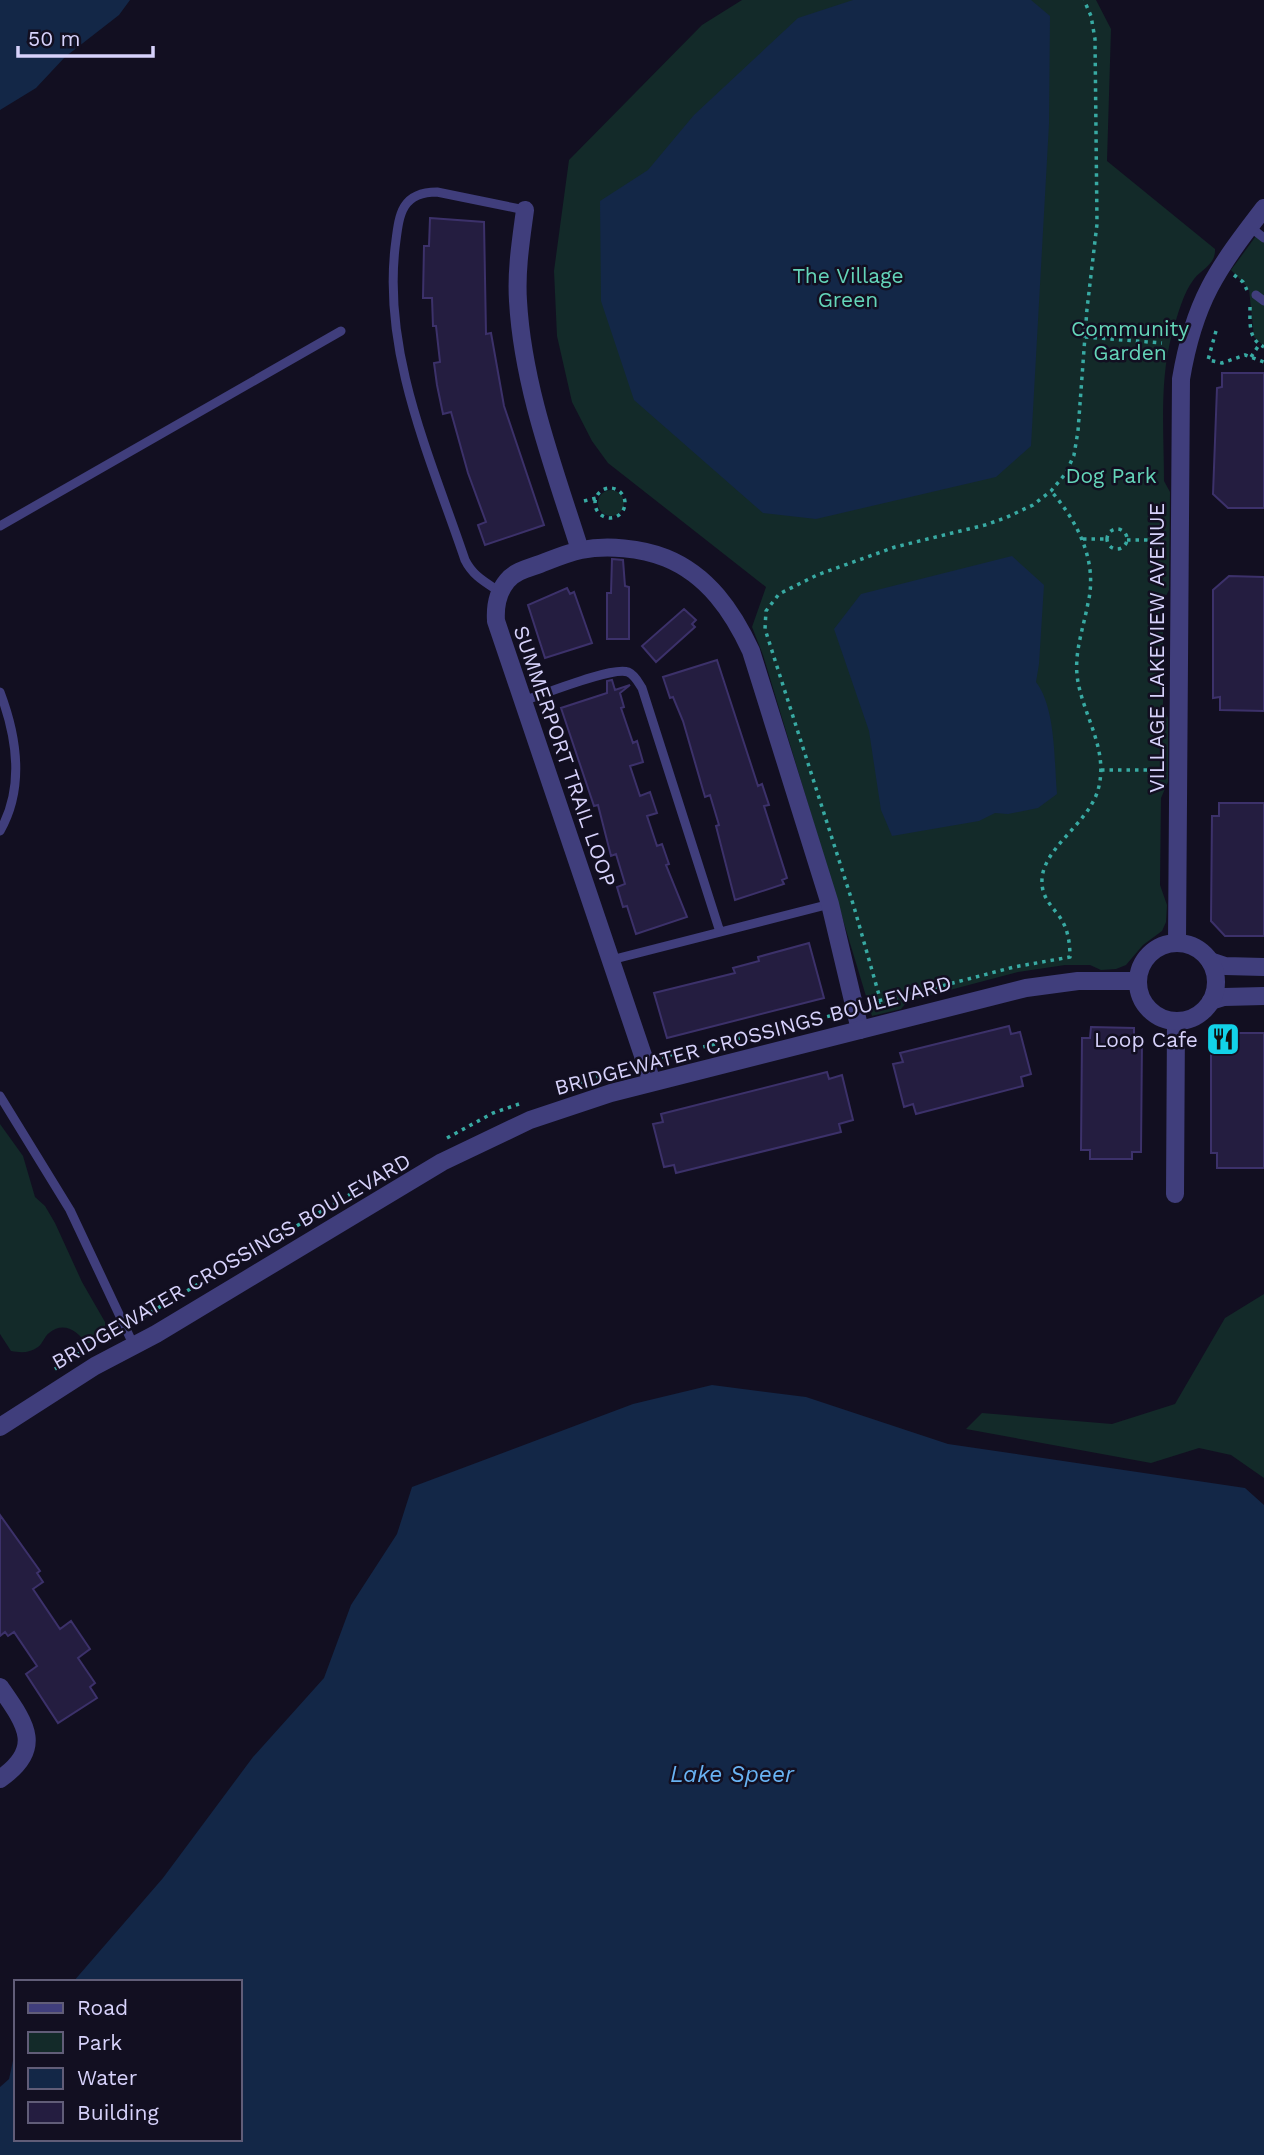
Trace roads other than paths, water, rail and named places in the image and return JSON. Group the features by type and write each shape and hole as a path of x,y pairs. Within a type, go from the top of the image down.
{"street":[{"name":"VILLAGE LAKEVIEW AVENUE","path":"1177,943 1181,379 1192,326 1201,302 1221,266 1257,233 1264,208"},
{"path":"524,210 517,299 521,338 540,423 580,550"},
{"path":"500,592 509,579 522,570 580,550 617,548 666,558 696,577 724,602 751,651 830,904 860,1030"},
{"name":"SUMMERPORT TRAIL LOOP","path":"500,592 495,604 496,621 652,1082"},
{"path":"1210,961 1216,981 1211,1001 1197,1016 1176,1021 1157,1016 1149,1009 1139,991 1139,971 1149,954 1157,948 1177,943 1196,948 1210,961 1225,966 1264,967"},
{"name":"BRIDGEWATER CROSSINGS BOULEVARD","path":"0,1427 58,1389 442,1162 530,1120 578,1102 652,1082 1026,988 1078,981 1138,981"},
{"path":"1211,1001 1224,997 1264,996"},
{"path":"1175,1194 1176,1021"},
{"path":"0,1687 24,1724 27,1745 19,1764 0,1779"}],"lane":[{"path":"500,592 478,578 465,560 408,390 398,347 393,303 394,261 399,217 413,197 425,192 437,192 524,210"},
{"path":"0,526 341,331"},
{"path":"523,701 609,672 628,673 636,678 642,688 720,932"},
{"path":"0,692 14,740 16,775 9,810 0,831"},
{"path":"611,960 830,904"},
{"path":"0,1096 64,1199 134,1346"}],"water":[{"path":"0,0 130,0 119,15 65,57 36,88 0,110"},
{"path":"853,0 1031,0 1050,16 1049,124 1031,446 996,477 816,519 763,513 634,400 601,301 600,201 648,170 694,115 798,18"},
{"path":"1012,556 1044,585 1036,682 1043,693 1051,720 1057,794 1038,808 1008,814 995,813 979,821 892,836 881,810 869,731 834,629 861,594"},
{"name":"Lake Speer","path":"712,1385 806,1397 948,1444 1245,1488 1264,1505 1264,2155 0,2155 0,2087 9,2079 14,2056 14,2141 242,2141 242,1980 75,1980 163,1878 253,1757 324,1678 351,1605 397,1534 412,1487 633,1404"}],"place":[{"name":"Loop Cafe","path":"1223,1039"}],"park label":[{"name":"The Village Green","path":"848,287"},
{"name":"Community Garden","path":"1130,340"},
{"name":"Dog Park","path":"1111,475"}]}
